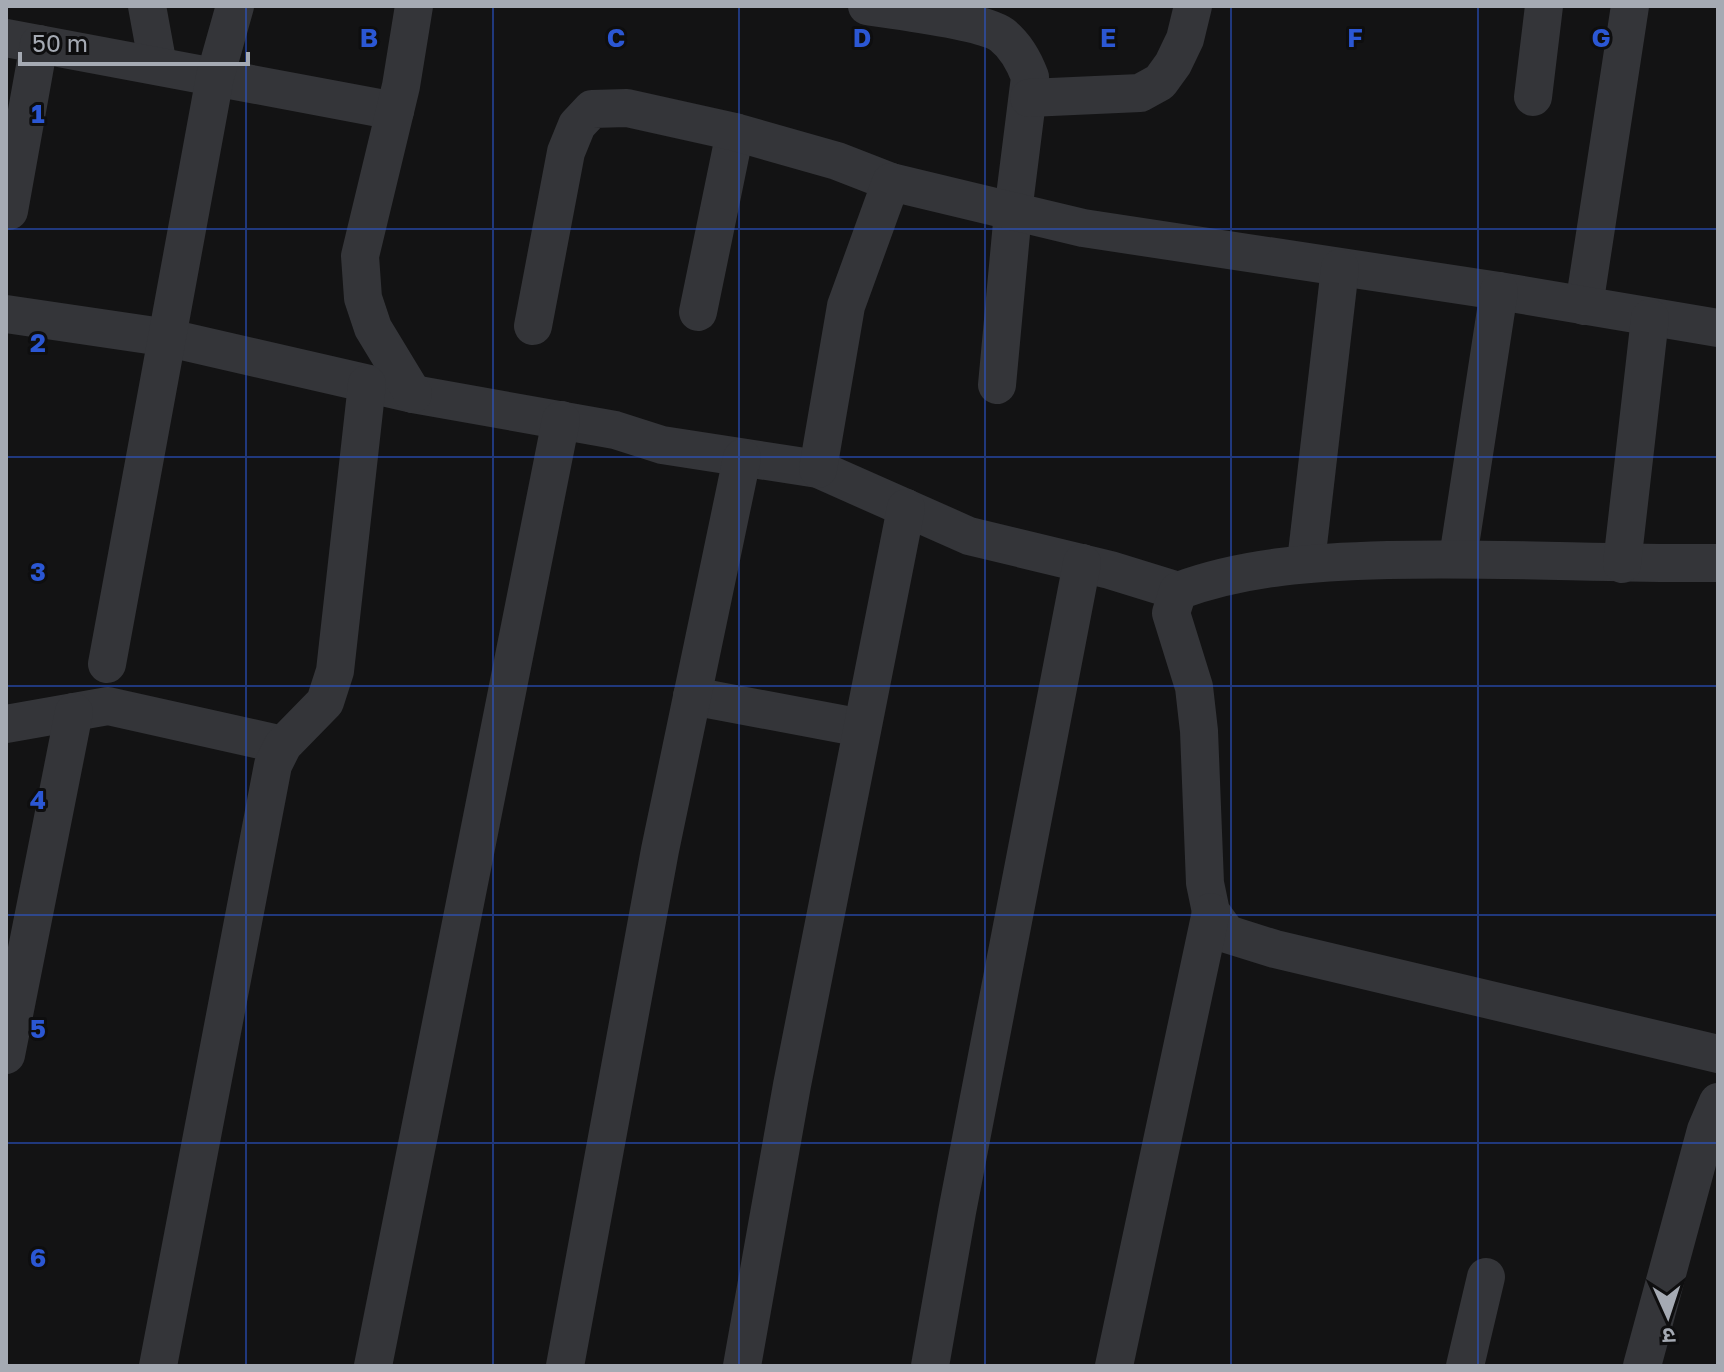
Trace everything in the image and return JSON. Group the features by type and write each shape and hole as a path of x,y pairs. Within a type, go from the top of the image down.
{"street":[{"path":"147,6 158,66"},
{"path":"107,664 215,77 235,6"},
{"path":"413,394 373,328 363,298 360,256 395,111 414,6"},
{"path":"867,6 983,26 1002,35 1022,56 1030,77 1013,212 997,385"},
{"path":"1029,98 1140,93 1160,82 1185,39 1193,6"},
{"path":"1533,97 1544,6"},
{"path":"1584,306 1630,6"},
{"path":"9,211 23,41 395,111"},
{"path":"533,326 566,152 577,125 592,109 627,108 735,132 837,161 891,182 1083,228 1499,291 1718,328"},
{"path":"698,312 735,132"},
{"path":"818,469 846,306 891,182"},
{"path":"1306,562 1340,268"},
{"path":"1458,558 1499,291"},
{"path":"6,314 169,338 413,394 615,430 662,445 818,469 969,536 1082,563 1178,591 1203,581 1306,562 1458,558 1622,564 1718,563"},
{"path":"1622,564 1650,318"},
{"path":"158,1366 273,765 283,745 325,702 335,671 367,384"},
{"path":"373,1366 561,420"},
{"path":"565,1366 660,850 742,458"},
{"path":"742,1366 792,1085 906,508"},
{"path":"930,1366 1082,563"},
{"path":"1114,1366 1211,912 1205,883 1194,687 1171,613 1178,591"},
{"path":"692,696 862,728"},
{"path":"6,724 108,706 283,745"},
{"path":"6,1055 74,712"},
{"path":"1211,912 1227,934 1275,949 1718,1054"},
{"path":"1642,1366 1706,1130 1718,1102"},
{"path":"1465,1366 1486,1277"}]}
